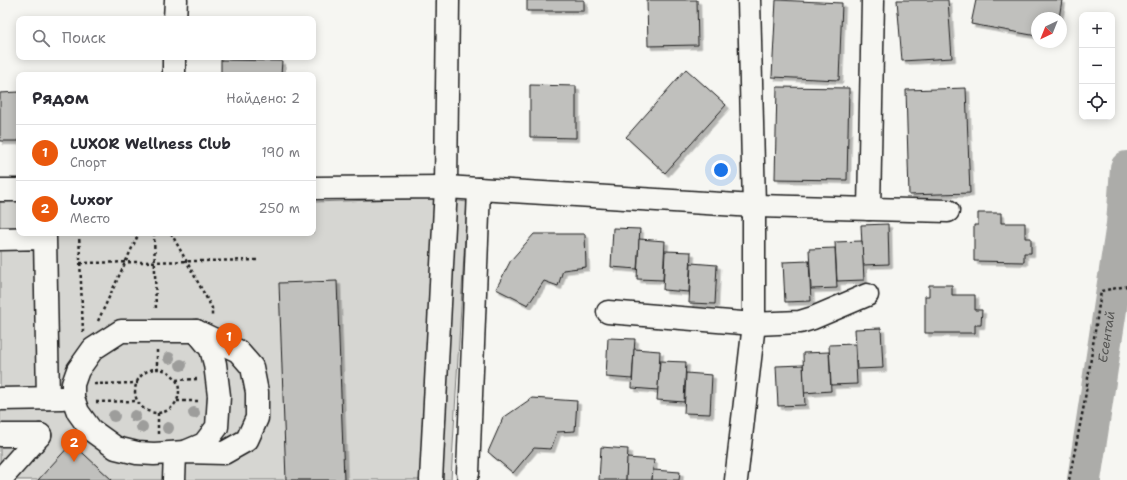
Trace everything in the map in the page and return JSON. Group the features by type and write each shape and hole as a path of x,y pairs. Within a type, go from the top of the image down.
{"street":[{"path":"175,16 176,0"},
{"path":"431,480 446,186 448,0"},
{"path":"736,480 754,324 754,206 749,0"},
{"path":"869,209 873,0"},
{"path":"174,60 174,72"},
{"path":"316,188 446,186 754,206 948,211"},
{"path":"468,473 478,189"},
{"path":"0,190 16,190"},
{"path":"0,239 44,238 48,398"},
{"path":"608,312 754,324 800,322 867,295"},
{"path":"121,331 156,331 204,335 238,351 252,367 257,392 256,418 247,440 224,453 137,454 116,448 91,430 78,412 74,395 78,370 93,349 121,331"},
{"path":"180,453 204,444 217,427 219,396 215,364 204,335"},
{"path":"0,399 48,398 74,395"},
{"path":"0,435 40,435 0,480"},
{"path":"174,480 180,453"}],"path":[{"path":"79,236 83,339"},
{"path":"96,326 138,236"},
{"path":"154,236 156,331"},
{"path":"173,236 212,308 204,335"},
{"path":"80,263 259,260"},
{"path":"1069,480 1084,405 1101,291 1127,286"},
{"path":"157,370 165,371 171,374 179,387 177,401 168,411 161,413 148,411 142,407 138,401 136,395 136,387 138,383 138,380 143,374 157,370"},
{"path":"74,395 138,383"},
{"path":"74,395 138,401"}],"shaded area":[{"path":"435,198 467,202 451,480 0,480 0,202 16,201 16,236 316,236 316,202"}],"building":[{"path":"527,0 584,0 584,11 527,11"},
{"path":"647,0 697,0 698,45 648,46"},
{"path":"776,0 842,3 839,80 772,77"},
{"path":"897,0 948,0 952,58 902,61"},
{"path":"976,0 1062,0 1060,12 1031,12 1031,35 971,24"},
{"path":"221,60 282,61 281,72 221,72"},
{"path":"686,69 726,105 665,173 626,137"},
{"path":"530,85 576,86 576,138 530,137"},
{"path":"777,87 849,88 847,180 775,179"},
{"path":"966,88 970,193 909,195 906,90"},
{"path":"16,92 16,141 0,141 0,93"},
{"path":"978,213 1001,213 1001,223 1025,223 1025,238 1031,238 1031,253 1024,253 1024,262 974,261 974,225 978,225"},
{"path":"888,224 889,264 863,265 861,225"},
{"path":"613,228 640,229 637,269 611,267"},
{"path":"534,234 585,234 586,267 563,270 558,286 544,281 528,305 496,289 511,260"},
{"path":"639,239 665,241 663,280 637,279"},
{"path":"862,241 864,280 837,281 835,242"},
{"path":"835,248 837,288 811,289 809,249"},
{"path":"665,251 691,252 689,292 663,290"},
{"path":"809,261 811,301 785,302 783,262"},
{"path":"691,263 717,265 715,304 689,303"},
{"path":"337,281 344,480 286,480 279,283"},
{"path":"929,285 952,285 952,295 975,295 975,310 982,310 981,325 975,325 975,333 925,333 925,296 929,296"},
{"path":"881,328 883,368 857,369 855,329"},
{"path":"608,338 635,339 632,379 606,377"},
{"path":"855,344 857,384 831,385 829,345"},
{"path":"634,349 660,351 658,390 632,388"},
{"path":"829,352 831,391 804,393 803,353"},
{"path":"660,361 686,362 684,402 657,400"},
{"path":"803,365 805,405 778,406 776,366"},
{"path":"686,373 712,375 710,414 684,413"},
{"path":"532,398 577,401 575,431 557,432 551,449 534,448 513,473 488,452 503,418"},
{"path":"72,443 112,480 38,480"},
{"path":"601,447 628,449 626,480 599,480"},
{"path":"627,458 654,460 652,480 626,480"},
{"path":"653,470 680,472 679,480 652,480"}],"waterway":[{"name":"Есентай","path":"1084,480 1123,224 1127,168"}],"place":[{"name":"LUXOR Wellness Club","path":"229,356"},
{"name":"Luxor","path":"74,462"}]}
